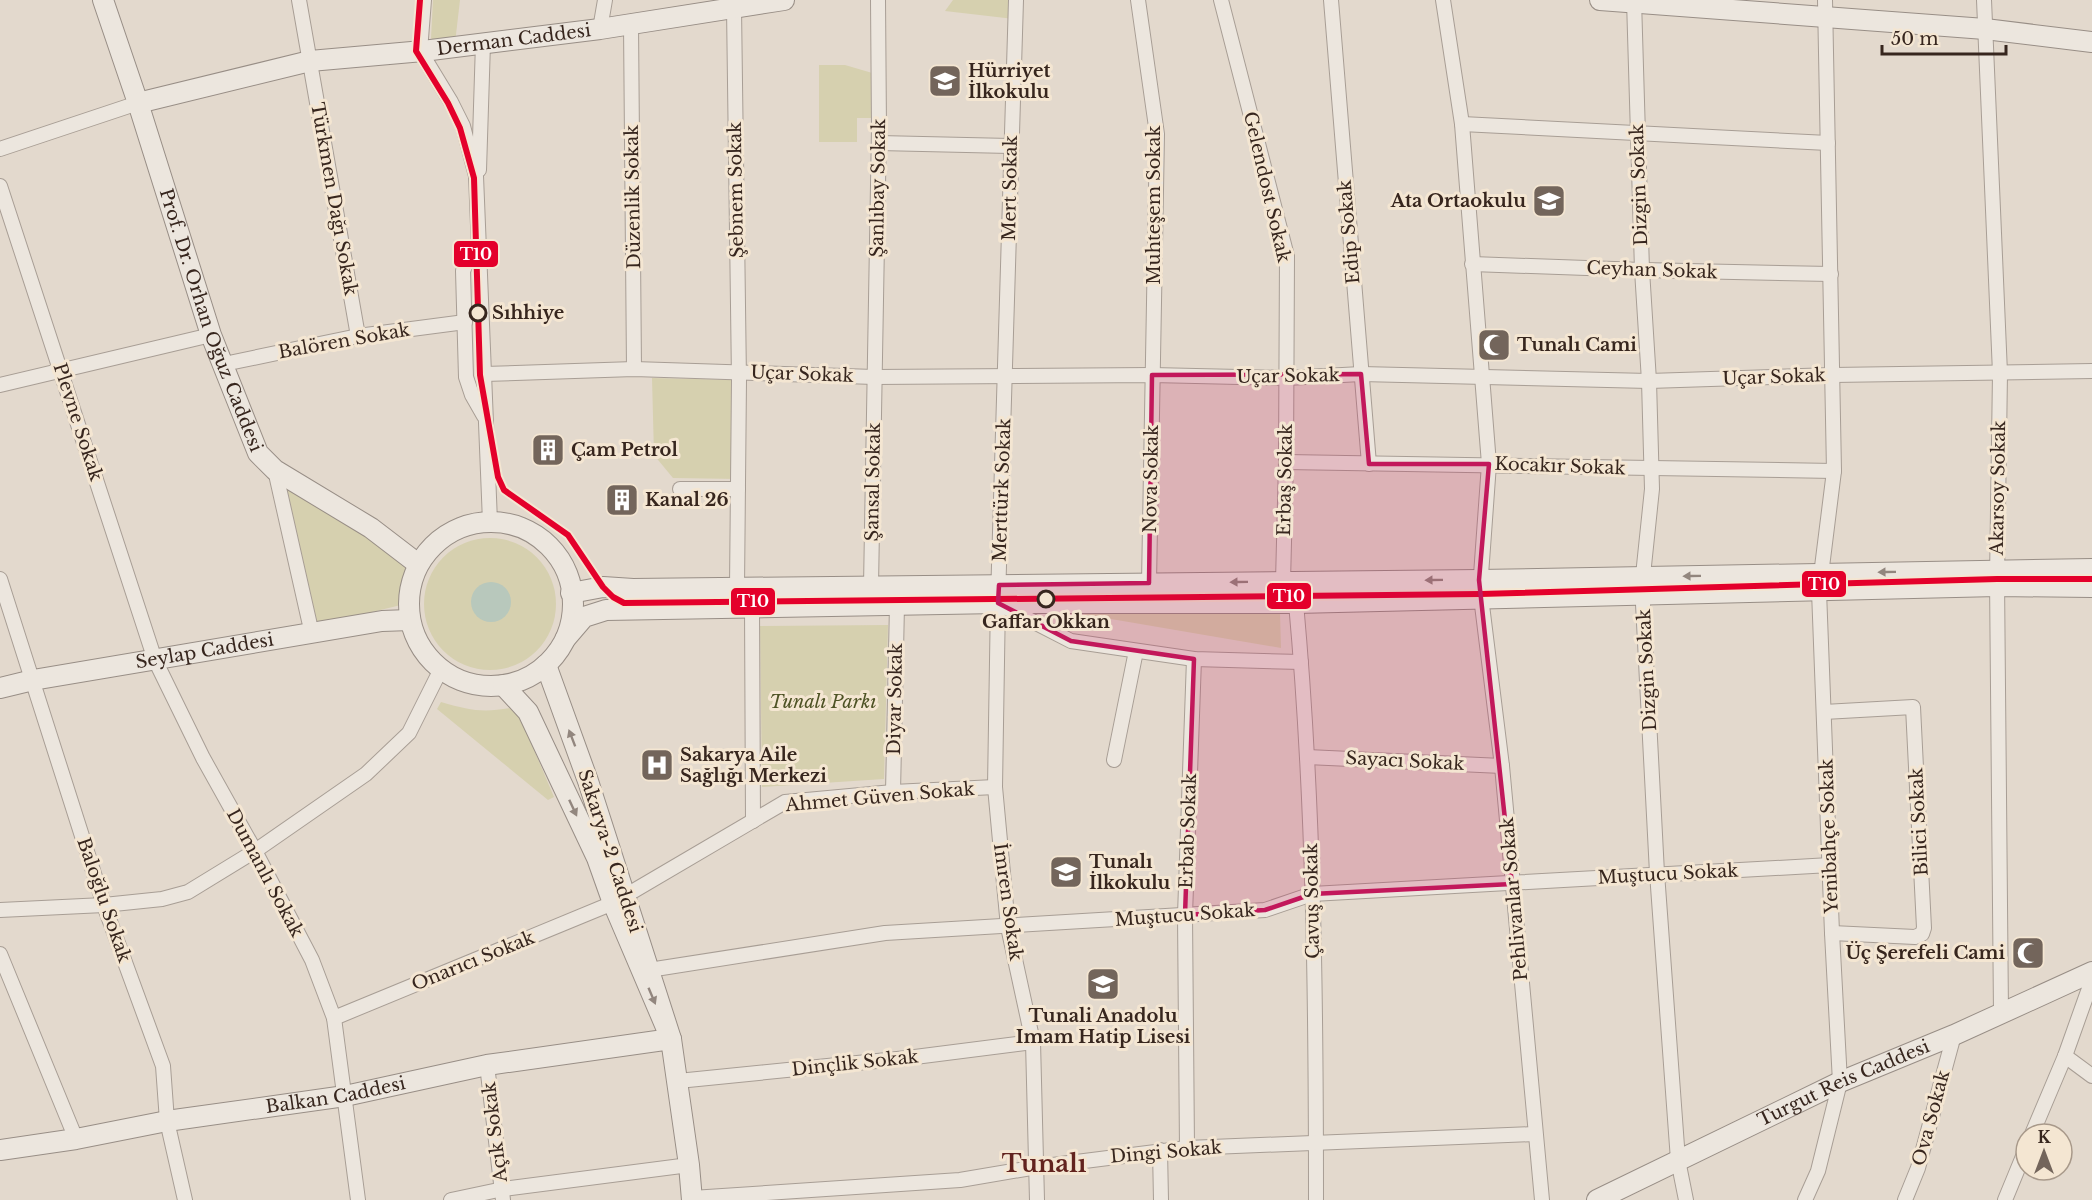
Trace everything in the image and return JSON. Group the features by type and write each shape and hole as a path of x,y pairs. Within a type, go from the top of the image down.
{"main road":[{"name":"Prof. Dr. Orhan Oğuz Caddesi","path":"103,0 211,335 258,453 275,470 371,528 418,564"},
{"name":"Derman Caddesi","path":"138,104 310,61 420,51 600,29 784,0"},
{"path":"1600,0 1825,9 2092,42"},
{"path":"566,638 573,605 570,579 558,556 540,537 516,526 490,522 469,525 448,533 431,547 418,564 409,591 410,620 416,639 441,669 460,680 481,686 503,685 526,678 546,665 584,616 606,610 897,605 998,594 1149,583 1283,582 1480,590"},
{"path":"572,592 603,587 633,589 871,586 998,594 1296,603 1480,590 1997,578 2092,569"},
{"path":"1997,578 2092,587"},
{"name":"Seylap Caddesi","path":"0,688 33,680 382,621 410,620"},
{"name":"Sakarya-2 Caddesi","path":"546,665 588,781 619,900 670,1039"},
{"path":"503,685 528,712 619,900"},
{"name":"Sakarya-2 Caddesi","path":"619,900 649,970 670,1039 678,1081 692,1199"},
{"name":"Turgut Reis Caddesi","path":"1597,1200 1618,1194 1678,1160 1840,1082 1954,1035 2092,972"},
{"name":"Balkan Caddesi","path":"0,1150 75,1139 167,1121 345,1096 487,1065 670,1039"}],"street":[{"name":"Türkmen Dağı Sokak","path":"299,0 358,336"},
{"path":"424,0 420,51 463,126 476,176 490,522"},
{"path":"600,29 605,0"},
{"name":"Şanlıbay Sokak","path":"874,377 879,143 878,0"},
{"name":"Mert Sokak","path":"1006,376 1010,146 1016,0"},
{"name":"Muhteşem Sokak","path":"1138,0 1157,134 1152,375"},
{"name":"Gelendost Sokak","path":"1221,0 1287,256 1287,378"},
{"name":"Edip Sokak","path":"1331,0 1369,464"},
{"name":"Pehlivanlar Sokak","path":"1443,0 1462,124 1489,464 1480,590 1502,766 1534,1134 1542,1200"},
{"name":"Akarsoy Sokak","path":"1984,0 2000,373 1997,578 2001,1013"},
{"name":"Dizgin Sokak","path":"1634,1 1642,270 1653,489 1643,585 1657,873 1678,1160 1686,1200"},
{"name":"Şebnem Sokak","path":"734,8 738,372 737,587"},
{"name":"Yenibahçe Sokak","path":"1805,1200 1818,1171 1840,1082 1832,933 1820,582 1834,471 1825,9"},
{"name":"Düzenlik Sokak","path":"631,25 634,369"},
{"path":"476,176 479,170 483,43"},
{"path":"0,149 138,104"},
{"path":"1462,124 1828,143"},
{"path":"879,143 1010,146"},
{"name":"Plevne Sokak","path":"0,186 155,660"},
{"path":"479,245 468,259 463,271 466,377 472,395 485,417"},
{"name":"Ceyhan Sokak","path":"1472,264 1831,274"},
{"name":"Balören Sokak","path":"224,364 358,336 465,322"},
{"path":"0,385 211,335"},
{"name":"Uçar Sokak","path":"484,374 634,369 874,377 1152,375 1287,378 1361,374 1649,381 1833,375 2092,371"},
{"name":"Nova Sokak","path":"1149,583 1152,375"},
{"name":"Merttürk Sokak","path":"998,594 1006,376"},
{"name":"Şansal Sokak","path":"871,586 874,377"},
{"name":"Erbaş Sokak","path":"1283,582 1287,378"},
{"name":"Kocakır Sokak","path":"1286,462 1834,471"},
{"path":"275,470 312,634"},
{"path":"680,489 738,489"},
{"name":"Baloğlu Sokak","path":"0,579 104,905 163,1066 167,1121 184,1200"},
{"path":"998,594 1071,641 1194,659 1301,662"},
{"name":"İmren Sokak","path":"998,594 995,787 1008,927 1033,1042 1037,1200"},
{"name":"Çavuş Sokak","path":"1296,603 1307,757 1312,894 1316,1200"},
{"name":"Diyar Sokak","path":"893,792 897,605"},
{"path":"752,606 753,820"},
{"path":"1114,760 1136,651"},
{"name":"Erbab Sokak","path":"1187,1148 1185,915 1194,659"},
{"name":"Dumanlı Sokak","path":"155,660 203,758 255,850 312,960 334,1018 358,1200"},
{"path":"0,910 104,905 162,899 188,892 255,850 366,774 409,733 441,669"},
{"name":"Bilici Sokak","path":"1824,712 1913,707 1924,928 1922,934 1914,937 1832,933"},
{"name":"Sayacı Sokak","path":"1307,757 1502,766"},
{"name":"Ahmet Güven Sokak","path":"619,900 784,802 893,792 995,787"},
{"name":"Muştucu Sokak","path":"649,970 885,933 1265,910 1312,894 1830,865"},
{"name":"Onarıcı Sokak","path":"334,1018 619,900"},
{"path":"0,954 6,988 75,1139"},
{"path":"2037,1122 2065,1056 2092,980"},
{"name":"Ova Sokak","path":"1905,1200 1918,1168 1954,1035"},
{"name":"Dinçlik Sokak","path":"678,1081 907,1058 1033,1042"},
{"path":"2065,1056 2092,1076"},
{"name":"Açık Sokak","path":"487,1065 503,1195"},
{"name":"Dingi Sokak","path":"692,1199 960,1180 1160,1150 1534,1134"},
{"path":"1160,1150 1161,1200"},
{"path":"451,1200 503,1195 689,1165"},
{"path":"2005,1200 2014,1178"}],"highlighted area":[{"path":"1361,374 1369,464 1489,464 1479,580 1512,884 1312,894 1265,910 1185,915 1194,659 1071,641 998,603 999,585 1149,583 1152,375"}],"green space":[{"path":"433,0 460,0 455,43 435,42 431,38"},
{"path":"953,0 1016,0 1014,19 945,11"},
{"path":"819,65 845,65 879,75 879,118 857,118 857,142 819,142"},
{"path":"652,378 739,380 738,479 673,478 654,455"},
{"path":"284,488 411,562 405,604 315,626"},
{"path":"490,538 515,543 537,557 551,579 556,604 551,629 537,651 515,665 490,670 465,665 443,651 429,629 424,604 429,579 443,557 465,543"},
{"path":"1076,613 1280,613 1281,648"},
{"name":"Tunalı Parkı","path":"888,625 884,779 762,787 760,626"},
{"path":"441,702 478,710 516,707 554,797 548,800 437,709"}],"shaded area":[{"path":"491,582 499,583 505,588 510,594 510,610 505,616 499,621 491,622 483,621 477,616 472,610 471,602 472,594 477,588 483,583"}],"transit line":[{"name":"T10","path":"420,0 416,51 448,103 460,128 474,178 480,375 498,477 504,490 568,535 603,587 613,597 624,603 1480,594 1997,579 2092,579"}],"place":[{"name":"Hürriyet İlkokulu","path":"945,81"},
{"name":"Ata Ortaokulu","path":"1549,201"},
{"name":"Sıhhiye","path":"478,313"},
{"name":"Tunalı Cami","path":"1494,345"},
{"name":"Çam Petrol","path":"548,450"},
{"name":"Kanal 26","path":"622,500"},
{"name":"Gaffar Okkan","path":"1046,599"},
{"name":"Sakarya Aile Sağlığı Merkezi","path":"657,765"},
{"name":"Tunalı İlkokulu","path":"1066,872"},
{"name":"Üç Şerefeli Cami","path":"2028,953"},
{"name":"Tunali Anadolu Imam Hatip Lisesi","path":"1103,984"}],"district":[{"name":"Tunalı","path":"1044,1164"}]}
